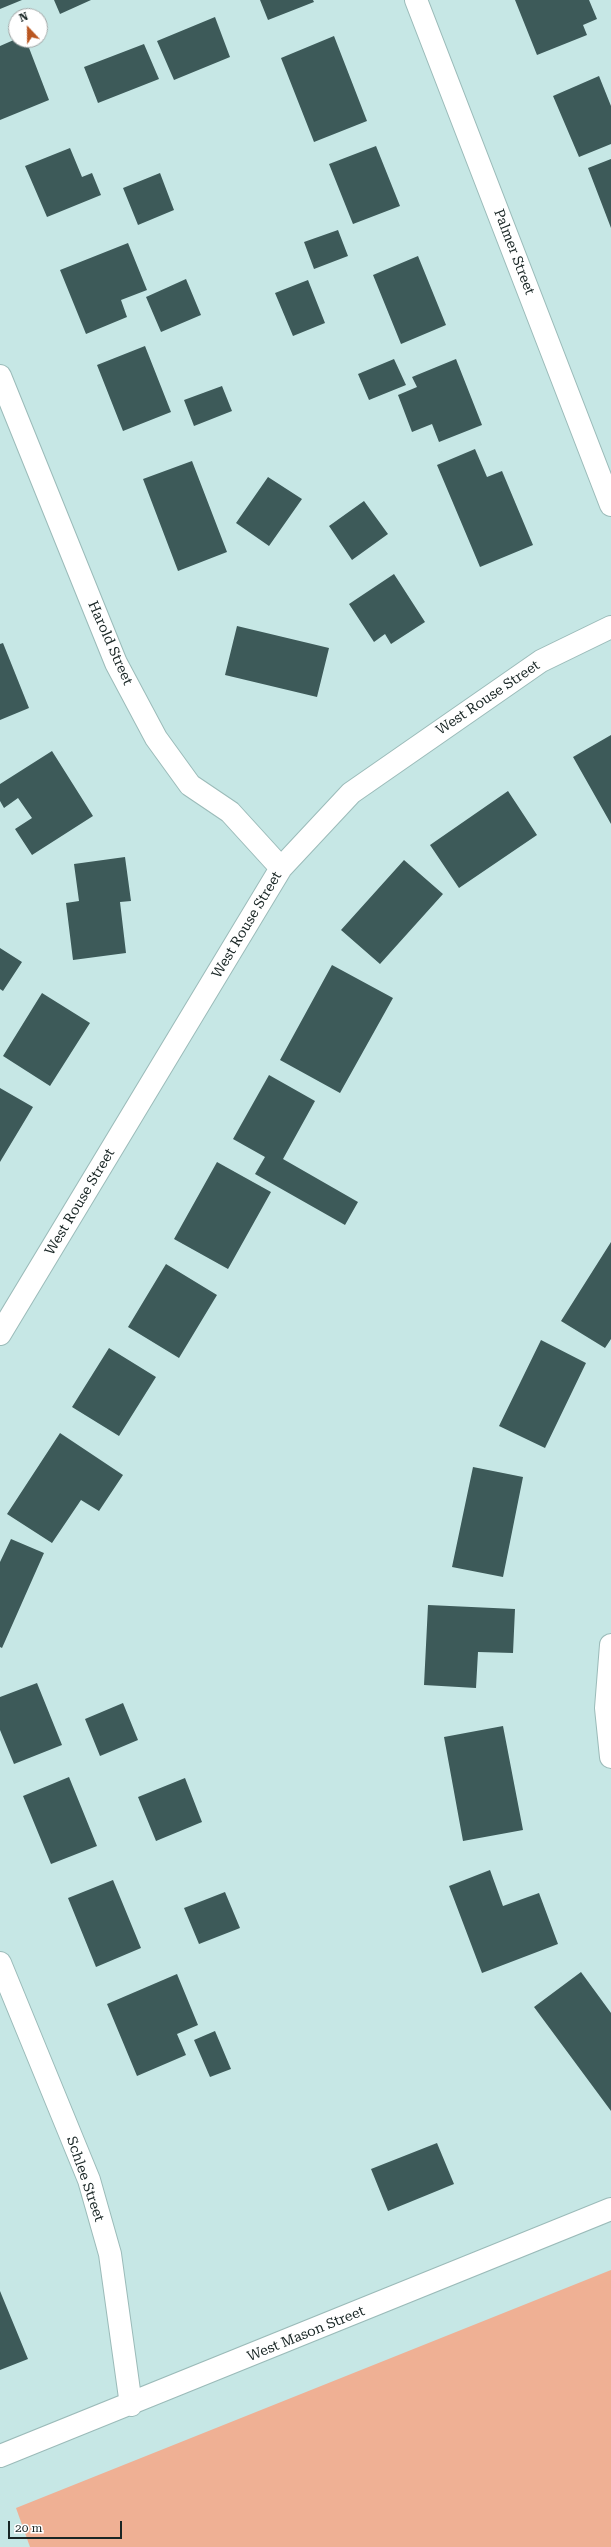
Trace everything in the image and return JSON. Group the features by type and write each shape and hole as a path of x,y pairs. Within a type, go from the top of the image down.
{"street":[{"name":"Palmer Street","path":"416,0 611,505"},
{"name":"Harold Street","path":"0,376 116,663 156,738 190,785 230,812 281,868"},
{"name":"West Rouse Street","path":"0,1334 281,868 351,793 540,661 611,627"},
{"path":"611,1645 606,1708 611,1757"},
{"name":"Schlee Street","path":"0,1963 89,2180 110,2254 131,2405"},
{"name":"West Mason Street","path":"0,2456 131,2405 611,2209"}],"shaded area":[{"path":"611,2270 611,2547 30,2547 16,2508"}],"building":[{"path":"0,0 22,0 0,9"},
{"path":"54,0 91,0 60,14"},
{"path":"260,0 313,0 314,2 268,20"},
{"path":"515,0 589,0 597,19 583,25 587,35 537,55"},
{"path":"215,17 230,57 174,80 157,41"},
{"path":"334,36 367,121 314,142 281,58"},
{"path":"8,42 8,48 29,48 49,100 0,120 0,46"},
{"path":"144,44 159,79 98,103 84,67"},
{"path":"599,76 611,106 611,144 579,157 553,96"},
{"path":"376,146 400,206 353,224 329,164"},
{"path":"70,148 82,177 92,173 101,195 47,217 25,166"},
{"path":"611,159 611,228 588,168"},
{"path":"160,173 174,210 138,225 123,188"},
{"path":"338,230 348,256 314,269 304,242"},
{"path":"128,243 147,290 121,300 127,317 86,334 60,270"},
{"path":"418,256 446,325 401,344 373,275"},
{"path":"186,279 201,315 161,332 146,297"},
{"path":"308,280 325,323 293,336 275,293"},
{"path":"145,346 171,412 123,431 97,365"},
{"path":"394,359 406,385 369,400 358,374"},
{"path":"456,359 482,425 439,442 432,424 412,432 398,395 417,387 412,377"},
{"path":"222,386 232,411 194,426 184,400"},
{"path":"475,449 487,477 502,471 533,545 480,567 437,465"},
{"path":"192,461 227,552 178,571 143,479"},
{"path":"268,477 302,499 269,546 236,523"},
{"path":"364,501 388,534 352,560 329,526"},
{"path":"394,574 425,622 391,644 385,634 374,642 349,604"},
{"path":"237,626 329,648 317,697 225,675"},
{"path":"3,643 29,708 0,720 0,644"},
{"path":"611,735 611,824 573,757"},
{"path":"52,751 93,816 32,855 15,829 32,818 18,798 4,808 0,801 0,784"},
{"path":"508,791 537,835 459,888 430,845"},
{"path":"125,857 131,901 120,902 126,953 73,960 66,903 79,901 74,864"},
{"path":"404,860 443,894 380,964 341,930"},
{"path":"0,948 22,962 3,991 0,989"},
{"path":"332,965 393,998 340,1093 280,1060"},
{"path":"42,993 90,1023 50,1086 3,1056"},
{"path":"269,1075 315,1101 283,1159 358,1202 345,1225 255,1174 265,1157 233,1139"},
{"path":"0,1088 33,1107 0,1162"},
{"path":"217,1162 271,1192 228,1269 174,1239"},
{"path":"611,1242 611,1339 605,1348 561,1321"},
{"path":"166,1264 217,1295 179,1358 128,1327"},
{"path":"541,1340 586,1363 545,1448 499,1426"},
{"path":"109,1348 156,1377 119,1436 72,1407"},
{"path":"60,1433 123,1475 99,1511 81,1500 52,1543 7,1514"},
{"path":"473,1467 523,1477 503,1577 452,1567"},
{"path":"11,1539 44,1553 2,1648 0,1647 0,1562"},
{"path":"428,1605 515,1609 513,1653 478,1652 476,1688 424,1685"},
{"path":"37,1683 62,1745 14,1764 0,1730 0,1697"},
{"path":"123,1703 138,1740 100,1756 85,1719"},
{"path":"503,1726 523,1830 463,1841 444,1737"},
{"path":"69,1777 97,1846 51,1864 23,1796"},
{"path":"185,1778 202,1822 156,1841 138,1797"},
{"path":"490,1870 503,1906 539,1893 558,1944 482,1973 449,1886"},
{"path":"113,1880 141,1948 96,1967 68,1898"},
{"path":"225,1892 240,1928 199,1944 184,1908"},
{"path":"581,1972 611,2013 611,2111 534,2007"},
{"path":"177,1974 198,2025 177,2034 186,2055 137,2076 107,2004"},
{"path":"215,2031 231,2069 210,2077 194,2040"},
{"path":"437,2143 454,2184 388,2211 371,2169"},
{"path":"0,2291 28,2359 0,2370"}]}
